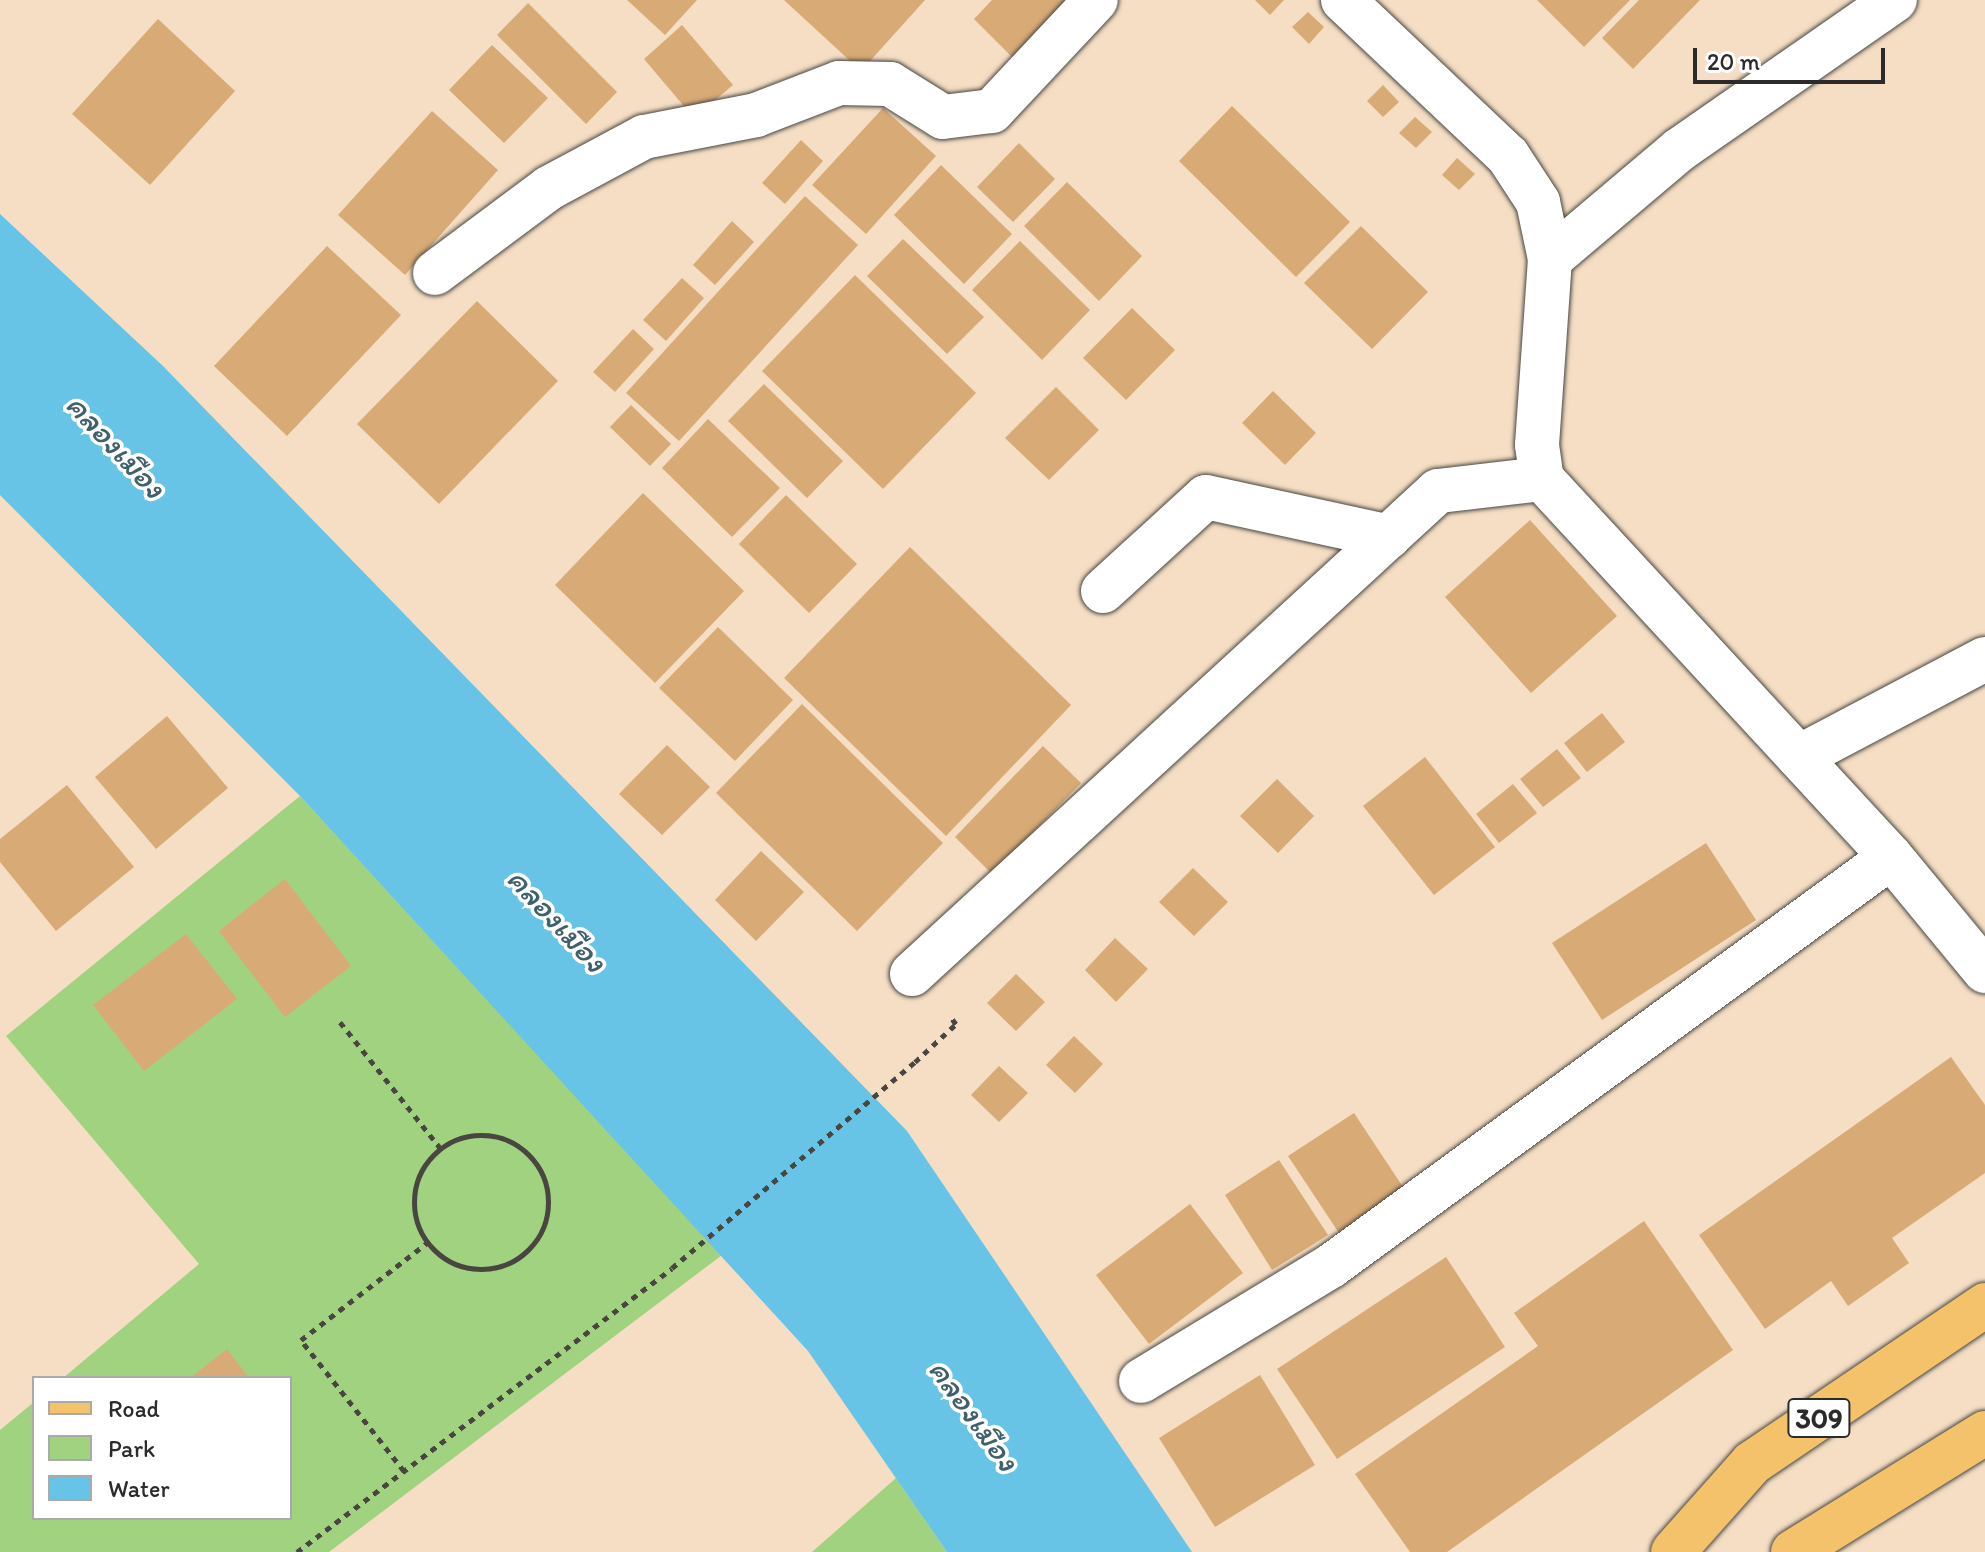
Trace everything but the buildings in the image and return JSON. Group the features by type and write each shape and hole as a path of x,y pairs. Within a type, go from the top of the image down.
{"main road":[{"name":"309","path":"1673,1552 1752,1463 1985,1305"},
{"path":"1793,1552 1985,1433"}],"street":[{"path":"435,273 549,188 644,137 756,115 839,83 890,84 943,117 992,111 1096,0"},
{"path":"1343,0 1508,156 1538,202 1550,259 1537,445 1542,479 1891,857 1985,971"},
{"path":"1550,259 1679,150 1895,0"},
{"path":"912,974 1438,491 1542,479"},
{"path":"1103,591 1206,497 1389,537"},
{"path":"1799,757 1985,659"},
{"path":"1141,1381 1331,1266 1891,857"}],"path":[{"path":"340,1022 441,1149"},
{"path":"297,1552 672,1268 915,1062"},
{"path":"478,1136 516,1144 546,1186 548,1213 540,1237 498,1268 472,1269 427,1243 414,1193 441,1149 478,1136"},
{"path":"404,1471 301,1340 427,1243"}],"green space":[{"path":"300,796 722,1255 329,1552 0,1552 0,1430 32,1404 32,1520 292,1520 292,1376 65,1376 199,1264 6,1036"},
{"path":"896,1478 947,1552 812,1552"}],"water":[{"name":"คลองเมือง","path":"0,214 163,366 907,1131 1192,1552 947,1552 808,1351 300,796 0,495"}]}
